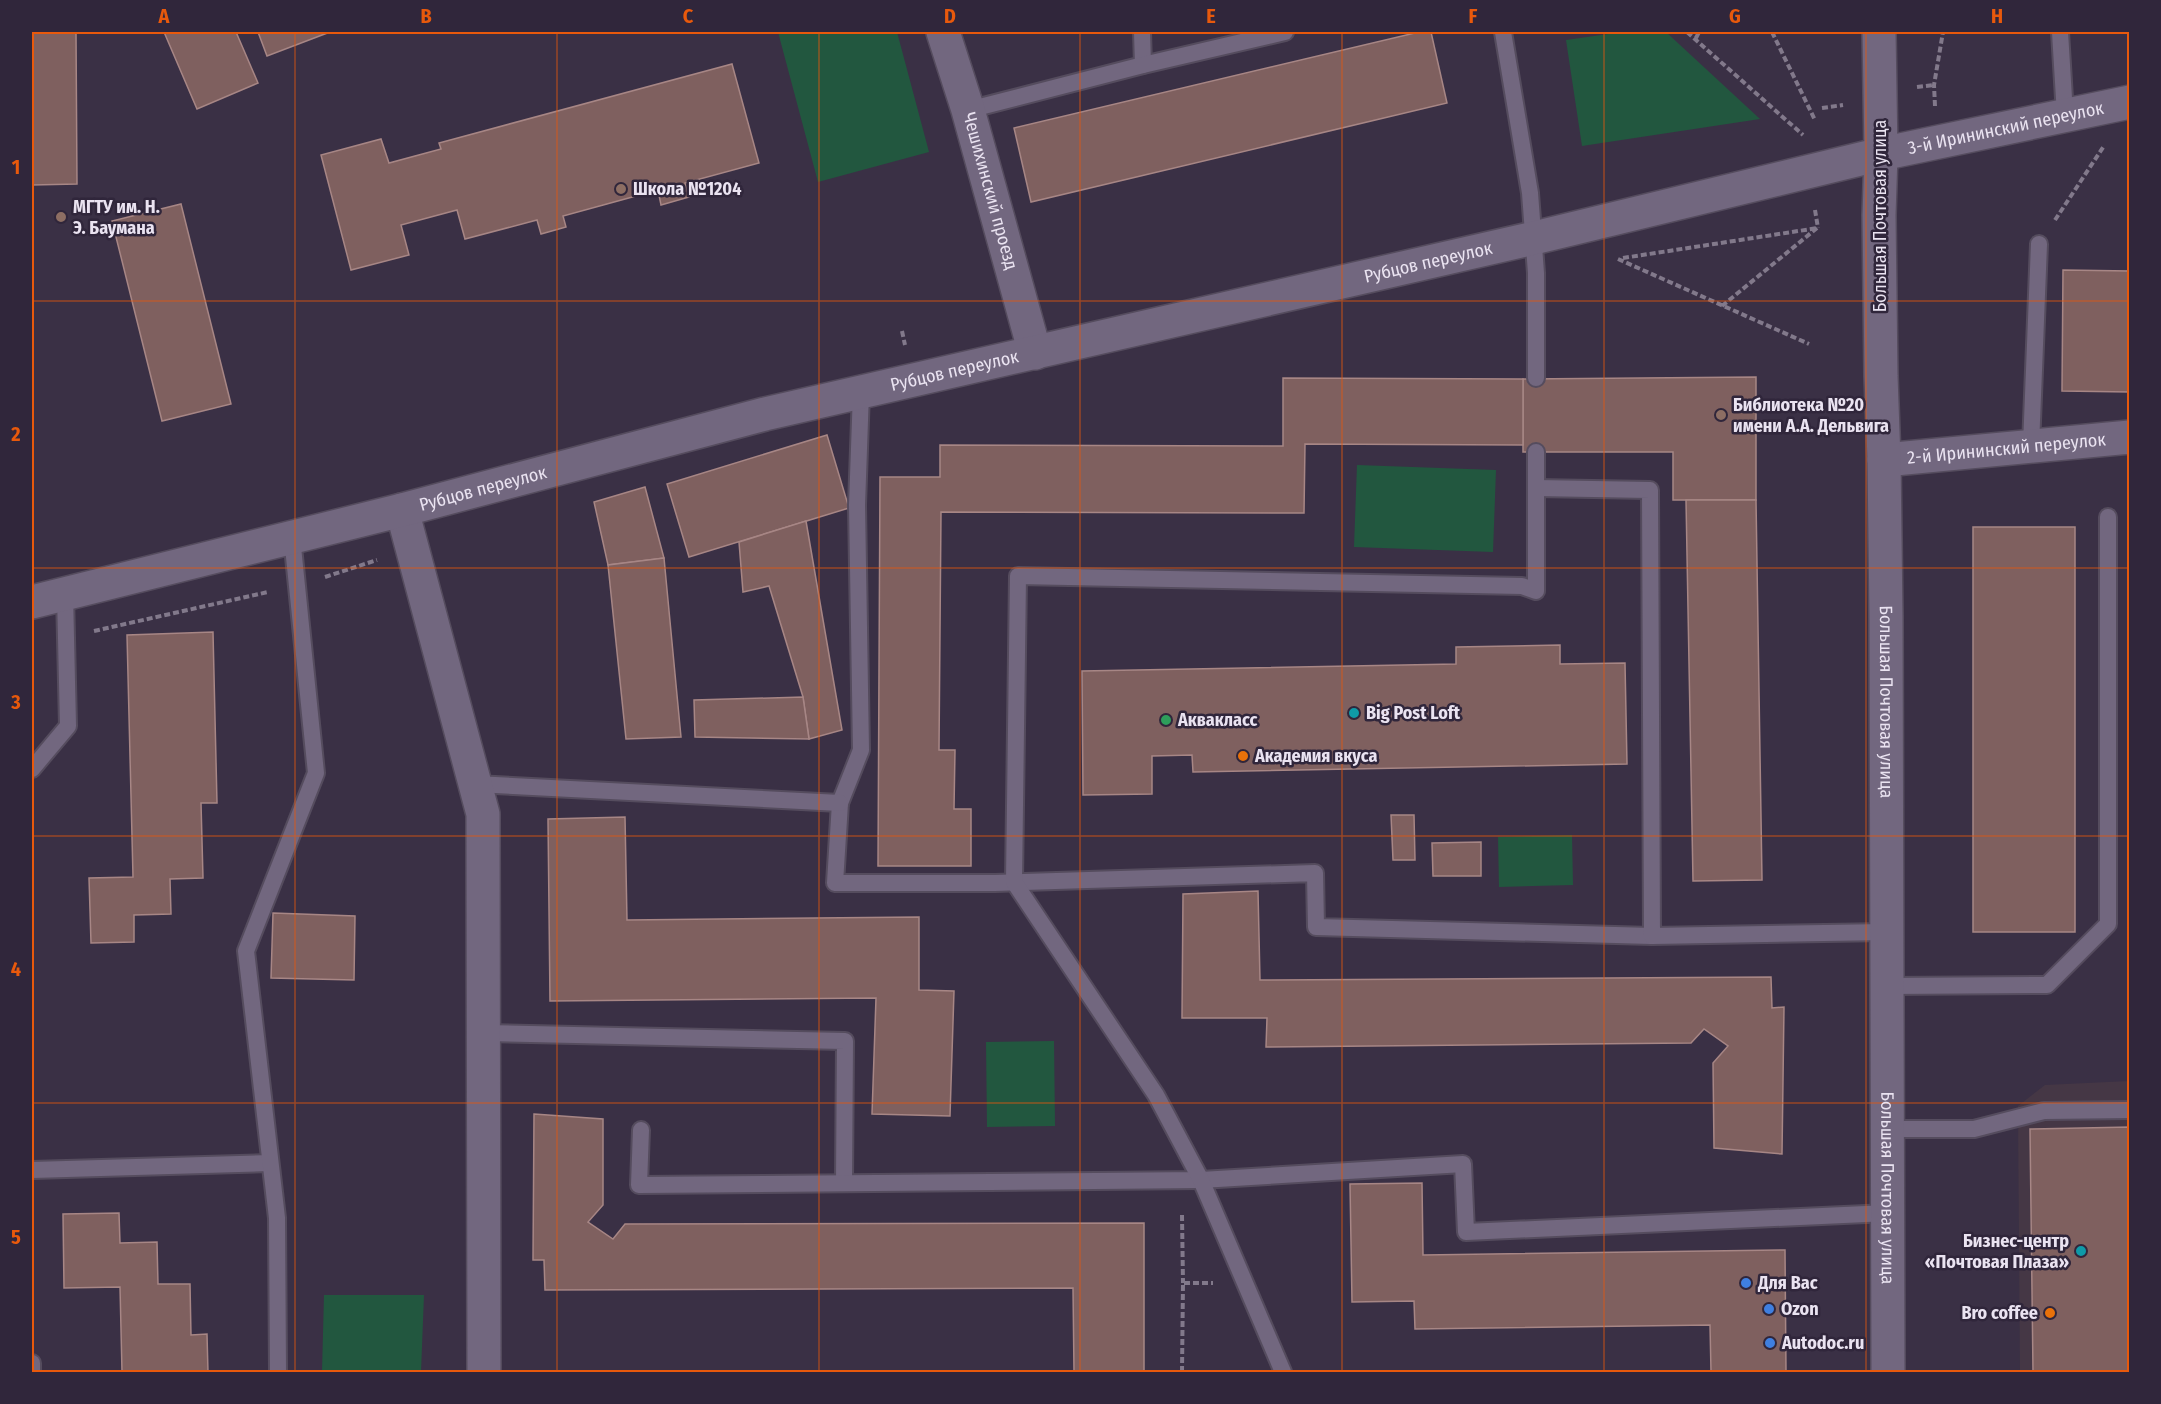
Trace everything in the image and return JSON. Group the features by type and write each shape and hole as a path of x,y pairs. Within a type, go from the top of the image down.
{"street":[{"name":"Чешихинский проезд","path":"943,32 968,110 1035,353"},
{"name":"Большая Почтовая улица","path":"1879,32 1881,154 1879,215 1884,460 1888,1372"},
{"name":"3-й Ирининский переулок","path":"1881,154 2130,102"},
{"name":"Рубцов переулок","path":"32,602 402,510 765,414 1534,238 1881,154"},
{"name":"2-й Ирининский переулок","path":"1884,460 2130,437"},
{"path":"402,510 483,814 484,1372"}],"lane":[{"path":"1142,32 1143,65"},
{"path":"968,110 1143,65 1285,32"},
{"path":"1503,32 1530,194 1534,238 1536,378"},
{"path":"2060,32 2065,115"},
{"path":"2031,446 2039,244"},
{"path":"861,392 857,505 861,750 840,803 834,883 995,884 1315,873 1316,927 1652,936 1887,932"},
{"path":"1283,1372 1201,1180 1156,1095 1014,882 1018,576 1522,586 1536,591 1536,452"},
{"path":"1536,488 1650,490 1652,936"},
{"path":"1887,986 2047,986 2108,924 2108,517"},
{"path":"278,1372 277,1218 246,951 316,773 292,537"},
{"path":"32,769 68,726 65,594"},
{"path":"475,784 840,803"},
{"path":"483,1033 845,1041 844,1183"},
{"path":"1887,1129 1974,1129 2044,1111 2130,1110"},
{"path":"641,1130 639,1185 1201,1180 1463,1164 1466,1232 1888,1213"},
{"path":"32,1170 270,1163"},
{"path":"32,1363 32,1372"}],"path":[{"path":"1687,32 1806,138"},
{"path":"1696,38 1699,32"},
{"path":"1772,32 1815,120"},
{"path":"1935,113 1934,85 1943,32"},
{"path":"2039,244 2104,145"},
{"path":"1722,306 1818,228 1618,259 1722,306 1809,344"},
{"path":"66,637 297,586 412,549"},
{"path":"1181,1180 1182,1372"},
{"path":"1183,1283 1245,1284"}],"shaded area":[{"name":"Бизнес-центр «Почтовая Плаза»","path":"2129,1081 2129,1372 2020,1372 2018,1106 2045,1085"}],"green space":[{"path":"778,32 897,32 929,152 818,182"},
{"path":"1622,32 1666,32 1760,119 1582,146 1566,40"},
{"path":"1357,465 1496,470 1493,552 1354,547"},
{"path":"1572,835 1573,885 1499,887 1498,837"},
{"path":"1054,1041 1055,1126 987,1127 986,1042"},
{"path":"324,1295 424,1295 421,1372 322,1372"}],"building":[{"path":"32,32 76,32 77,184 32,185"},
{"path":"164,32 236,32 258,83 197,109"},
{"path":"258,32 330,32 267,56"},
{"path":"1419,32 1431,32 1447,103 1031,202 1014,128"},
{"path":"732,64 759,163 685,183 689,197 661,205 658,190 563,216 566,227 541,234 537,220 465,239 457,210 401,225 409,255 351,270 321,155 381,139 389,163 441,149 439,143"},
{"path":"181,204 231,404 162,421 112,221"},
{"path":"2063,270 2130,271 2130,392 2062,391"},
{"path":"1756,377 1756,500 1673,500 1673,452 1523,452 1523,379"},
{"path":"1283,378 1523,379 1523,445 1305,444 1304,513 941,512 939,750 955,750 954,809 971,809 971,866 878,866 880,477 940,477 940,445 1283,446"},
{"path":"827,435 849,508 689,557 667,484"},
{"path":"645,487 664,558 608,565 594,502"},
{"path":"1686,500 1756,500 1762,880 1693,881"},
{"path":"806,521 842,730 809,739 803,697 769,586 743,592 739,542"},
{"path":"1973,527 2075,527 2075,932 1973,932"},
{"path":"664,558 681,737 626,739 608,565"},
{"path":"213,632 217,803 201,803 203,878 170,879 171,914 134,915 134,942 91,943 89,878 133,877 127,635"},
{"name":"Big Post Loft","path":"1560,645 1560,664 1625,663 1627,764 1193,772 1192,755 1152,756 1152,794 1083,795 1082,671 1456,664 1456,647"},
{"path":"803,697 809,739 695,737 694,700"},
{"path":"1391,815 1414,815 1415,860 1393,860"},
{"path":"625,817 627,920 919,917 919,990 954,991 950,1116 872,1114 876,998 550,1001 548,819"},
{"path":"1481,842 1481,876 1433,876 1432,843"},
{"path":"1258,891 1260,980 1771,977 1772,1008 1784,1007 1782,1154 1714,1148 1713,1063 1728,1046 1704,1029 1691,1043 1266,1047 1267,1018 1182,1018 1183,894"},
{"path":"273,913 355,916 354,980 271,978"},
{"path":"534,1114 603,1119 603,1205 588,1222 613,1239 625,1224 1144,1223 1144,1372 1074,1372 1073,1288 545,1290 544,1260 533,1260"},
{"name":"Бизнес-центр «Почтовая Плаза»","path":"2130,1127 2130,1372 2033,1372 2030,1129"},
{"path":"1422,1183 1423,1255 1785,1250 1786,1372 1711,1372 1710,1325 1415,1329 1414,1301 1352,1302 1350,1184"},
{"path":"119,1213 120,1243 157,1242 158,1284 190,1284 191,1335 207,1334 208,1372 122,1372 120,1287 64,1288 63,1214"}],"place":[{"name":"Школа №1204","path":"621,189"},
{"name":"МГТУ им. Н. Э. Баумана","path":"61,217"},
{"name":"Библиотека №20 имени А.А. Дельвига","path":"1721,415"},
{"name":"Big Post Loft","path":"1354,713"},
{"name":"Аквакласс","path":"1166,720"},
{"name":"Академия вкуса","path":"1243,756"},
{"name":"Бизнес-центр «Почтовая Плаза»","path":"2081,1251"},
{"name":"Для Вас","path":"1746,1283"},
{"name":"Ozon","path":"1769,1309"},
{"name":"Bro coffee","path":"2050,1313"},
{"name":"Autodoc.ru","path":"1770,1343"}]}
